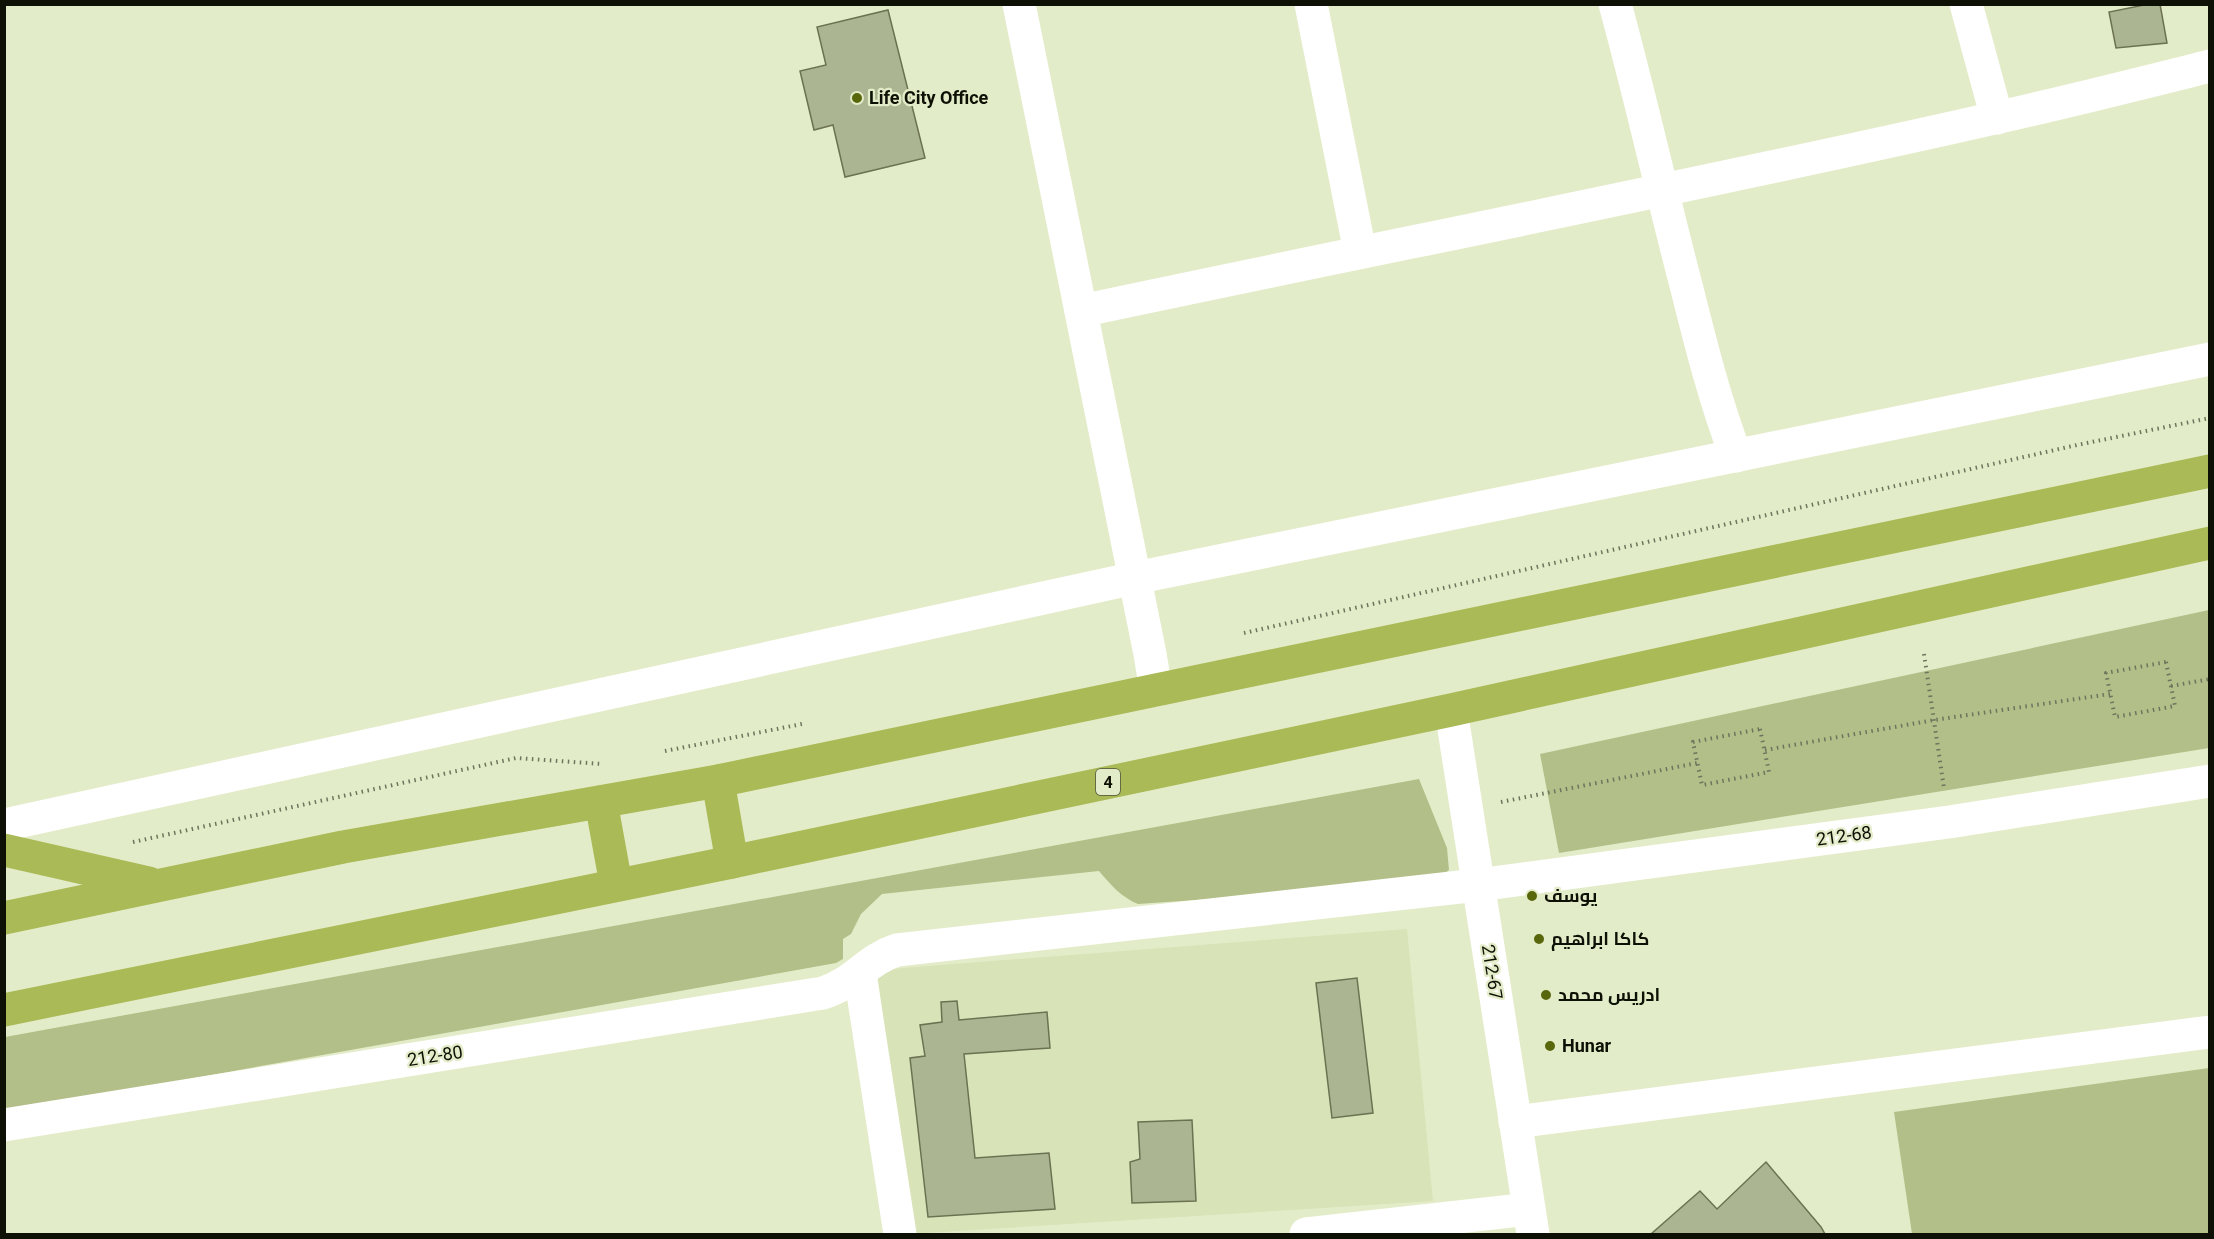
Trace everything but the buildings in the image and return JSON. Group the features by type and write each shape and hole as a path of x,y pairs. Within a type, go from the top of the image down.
{"highway":[{"path":"4,918 343,847 718,781 2210,471"},
{"name":"4","path":"4,1010 732,862 1451,710 2210,543"},
{"path":"718,781 732,862"},
{"path":"601,802 616,884"},
{"path":"4,850 159,886"}],"street":[{"path":"1019,4 1156,690"},
{"path":"1311,4 1360,252"},
{"path":"1615,4 1717,406 1736,456"},
{"path":"1966,4 1997,118"},
{"path":"1081,311 1661,191 1997,118 2210,66"},
{"path":"4,825 1135,578 2210,359"},
{"name":"212-67","path":"1451,710 1531,1222"},
{"name":"212-68","path":"860,974 876,958 897,950 1478,885 1949,822 2210,781"},
{"path":"860,974 900,1234"},
{"name":"212-80","path":"4,1125 823,993 837,989 860,974"},
{"path":"1515,1122 2210,1032"},
{"path":"1306,1234 1531,1222"}],"path":[{"path":"1232,635 2210,417"},
{"path":"1924,654 1949,822"},
{"path":"2166,662 2171,686 2175,706 2115,717 2106,673 2166,662"},
{"path":"2171,686 2210,679"},
{"path":"1765,750 1934,720 2110,694"},
{"path":"661,752 814,722"},
{"path":"1760,729 1765,750 1769,772 1702,785 1693,742 1760,729"},
{"path":"126,844 516,758 603,764"},
{"path":"1467,809 1697,763"}],"shaded area":[{"path":"2209,610 2209,748 1559,853 1540,754"},
{"path":"1419,779 1447,848 1449,870 1439,878 1399,886 1138,904 1121,894 1099,871 882,894 861,914 851,934 843,939 843,959 836,963 5,1112 5,1037"},
{"path":"1407,929 1433,1201 910,1234 877,970"},
{"path":"2209,1068 2209,1234 1912,1234 1894,1112"}],"place":[{"name":"Life City Office","path":"857,98"},
{"name":"يوسف","path":"1532,896"},
{"name":"کاکا ابراهيم","path":"1539,939"},
{"name":"ادريس محمد","path":"1546,995"},
{"name":"Hunar","path":"1550,1046"}]}
